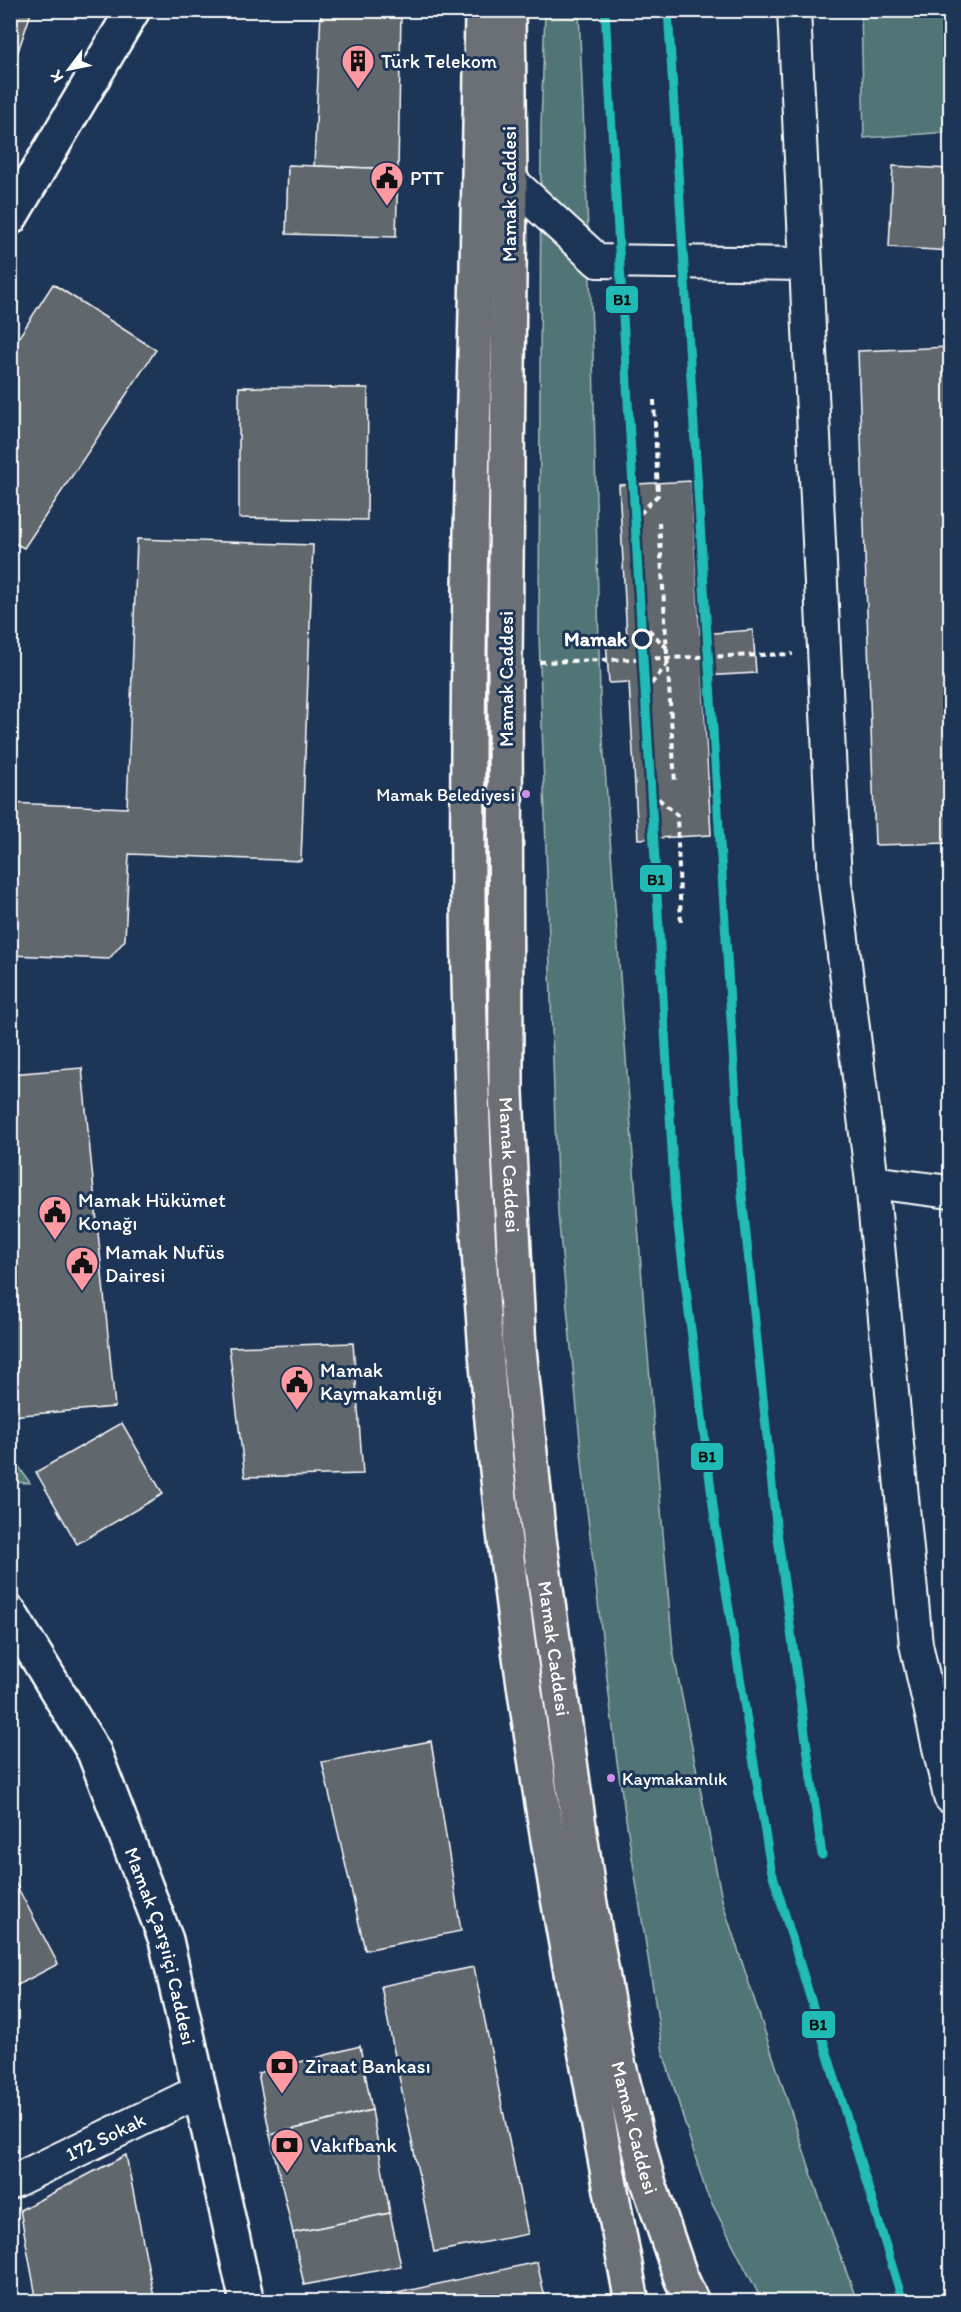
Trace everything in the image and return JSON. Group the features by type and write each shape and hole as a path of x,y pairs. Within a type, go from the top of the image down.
{"main road":[{"path":"10,218 133,10"},
{"name":"Mamak Caddesi","path":"482,10 495,179 505,664 506,1092 519,1349 539,1538 589,1898 617,2058 647,2178 681,2278 692,2301"},
{"name":"Mamak Caddesi","path":"508,10 495,179 467,705 471,1093 486,1355 532,1740 585,2052 632,2301"},
{"name":"Mamak Çarşıiçi Caddesi","path":"10,1613 94,1752 166,1940 247,2301"}],"street":[{"path":"794,10 804,264 835,882 872,1182 916,1644 951,1797"},
{"path":"495,179 598,261 804,264"},
{"path":"872,1182 951,1192"},
{"name":"172 Sokak","path":"10,2183 200,2091"}],"path":[{"path":"654,400 658,495 636,518 641,622 667,648"},
{"path":"659,522 675,784"},
{"path":"505,664 668,661 824,653"},
{"path":"668,661 644,693 651,793 676,815 681,925"}],"green space":[{"path":"545,11 579,11 593,353 600,699 644,1308 673,1651 723,1904 820,2200 857,2301 762,2301 706,2192 663,2052 617,1762 586,1502 558,1214 539,634 541,127"},
{"path":"861,11 950,11 950,132 864,138"},
{"path":"11,1455 30,1483 11,1482"}],"building":[{"path":"10,10 32,10 10,75"},
{"name":"Türk Telekom","path":"321,10 401,13 398,169 314,166"},
{"path":"288,165 398,169 396,237 286,234"},
{"path":"893,166 950,169 950,251 889,247"},
{"path":"53,284 156,350 24,548 10,541 10,351"},
{"path":"950,347 950,843 875,845 858,351"},
{"path":"239,387 368,388 367,520 239,518"},
{"path":"691,481 700,634 753,630 756,673 703,676 711,835 638,839 629,682 609,683 606,640 627,639 619,485"},
{"path":"137,539 313,545 301,861 129,854 125,940 109,959 10,955 10,803 127,808"},
{"name":"Mamak Hükümet Konağı","path":"82,1068 115,1407 10,1416 10,1074"},
{"name":"Mamak Kaymakamlığı","path":"353,1343 363,1474 245,1477 229,1347"},
{"path":"122,1423 163,1494 77,1544 36,1472"},
{"path":"431,1741 461,1931 365,1950 322,1762"},
{"path":"10,1873 58,1964 10,1989"},
{"path":"474,1967 528,2234 434,2252 381,1986"},
{"path":"360,2046 372,2110 270,2135 258,2073"},
{"path":"372,2110 390,2213 293,2233 270,2135"},
{"path":"126,2155 155,2302 37,2302 20,2210"},
{"path":"390,2213 401,2266 304,2285 293,2233"},
{"path":"537,2262 546,2302 357,2302"}],"transit line":[{"name":"B1","path":"605,10 675,1201 716,1529 771,1869 903,2302"},
{"name":"B1","path":"668,10 742,1195 776,1524 822,1855"}],"place":[{"name":"Türk Telekom","path":"358,90"},
{"name":"PTT","path":"387,207"},
{"name":"Mamak","path":"642,639"},
{"name":"Mamak Belediyesi","path":"526,794"},
{"name":"Mamak Hükümet Konağı","path":"55,1241"},
{"name":"Mamak Nufüs Dairesi","path":"82,1292"},
{"name":"Mamak Kaymakamlığı","path":"297,1411"},
{"name":"Kaymakamlık","path":"611,1778"},
{"name":"Ziraat Bankası","path":"282,2095"},
{"name":"Vakıfbank","path":"287,2174"}]}
